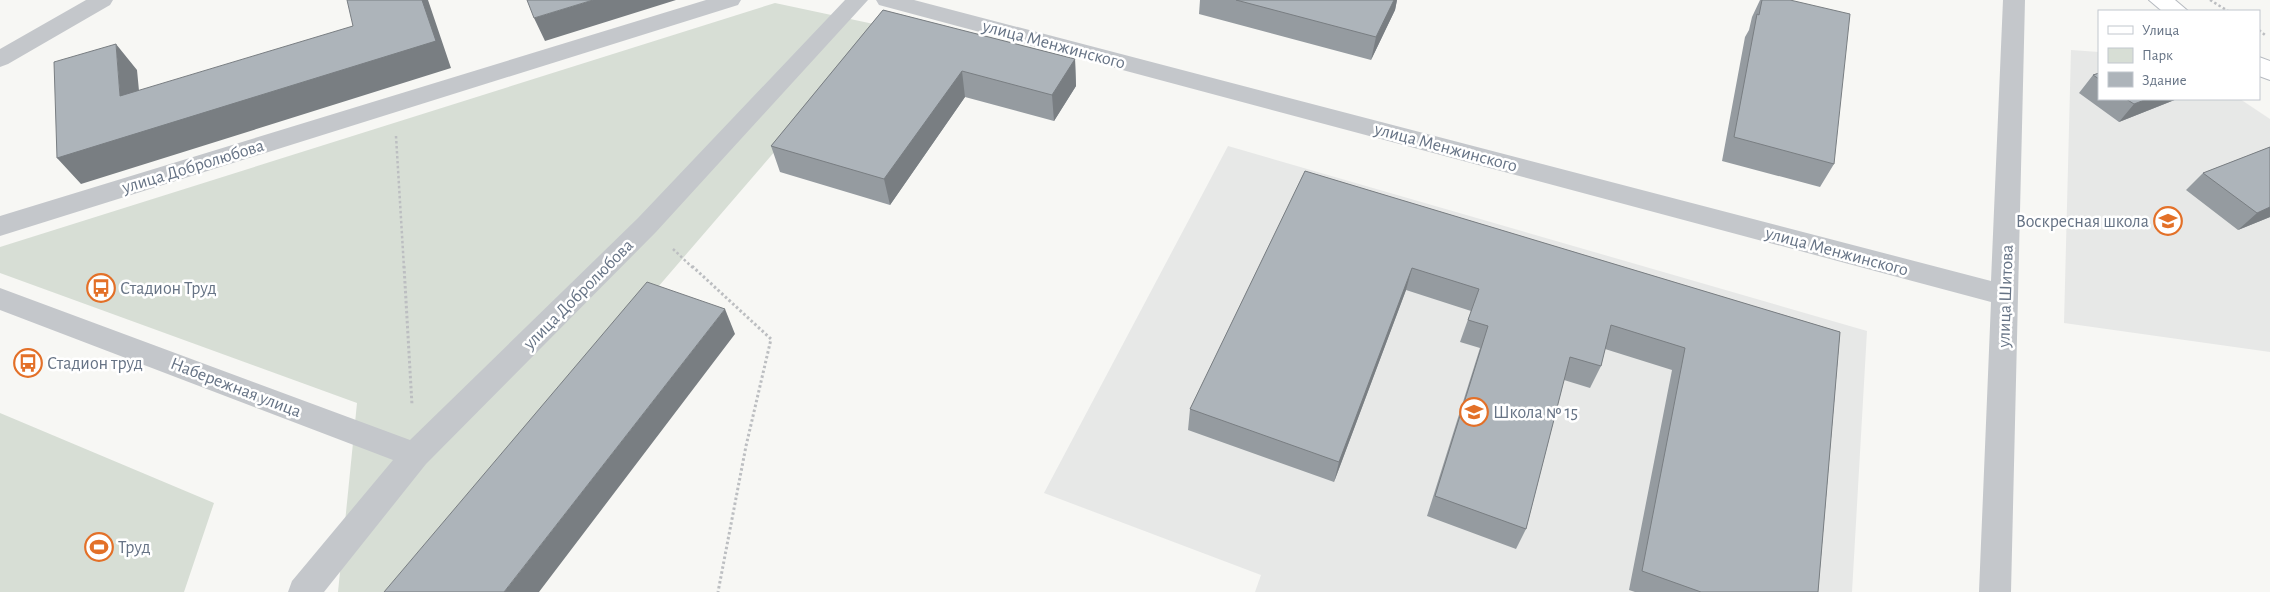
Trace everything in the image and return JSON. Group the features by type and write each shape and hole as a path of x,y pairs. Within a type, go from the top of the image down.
{"main road":[{"path":"2160,0 2175,10"}],"street":[{"path":"0,59 102,0"},
{"name":"улица Добролюбова","path":"0,226 730,0"},
{"name":"улица Добролюбова","path":"304,592 415,455 647,225 857,0"},
{"name":"улица Менжинского","path":"887,0 2005,295"},
{"name":"улица Шитова","path":"1994,592 2014,0"},
{"name":"Набережная улица","path":"0,298 415,455"}],"path":[{"path":"2210,0 2226,10"},
{"path":"394,104 415,455"},
{"path":"647,225 771,339 746,446 718,592"}],"shaded area":[{"name":"Воскресная школа","path":"2071,50 2098,52 2098,100 2242,100 2270,119 2270,352 2064,323"},
{"name":"Школа № 15","path":"1228,146 1867,331 1852,592 1255,592 1261,575 1044,493"}],"green space":[{"path":"775,3 883,26 395,592 338,592 357,403 0,273 0,247"},
{"name":"Труд","path":"0,413 214,503 184,592 0,592"}],"building":[{"path":"347,0 422,0 436,41 57,158 54,62 116,44 120,96 353,26"},
{"path":"527,0 593,0 534,18"},
{"path":"1236,0 1394,0 1376,37"},
{"path":"1762,0 1790,0 1850,14 1834,164 1734,137 1757,14 1759,15"},
{"path":"883,10 1075,59 1052,95 962,71 884,179 771,146"},
{"path":"2128,100 2144,100 2134,104"},
{"path":"2270,147 2270,207 2257,213 2203,173"},
{"path":"1305,171 1840,332 1818,592 1701,592 1642,571 1685,348 1611,325 1601,366 1570,357 1526,529 1435,496 1488,326 1468,320 1479,289 1412,268 1339,462 1190,409"},
{"path":"647,282 725,309 504,592 384,592"}],"place":[{"name":"Воскресная школа","path":"2168,221"},
{"name":"Стадион Труд","path":"101,288"},
{"name":"Стадион труд","path":"28,363"},
{"name":"Школа № 15","path":"1474,412"},
{"name":"Труд","path":"99,547"}]}
